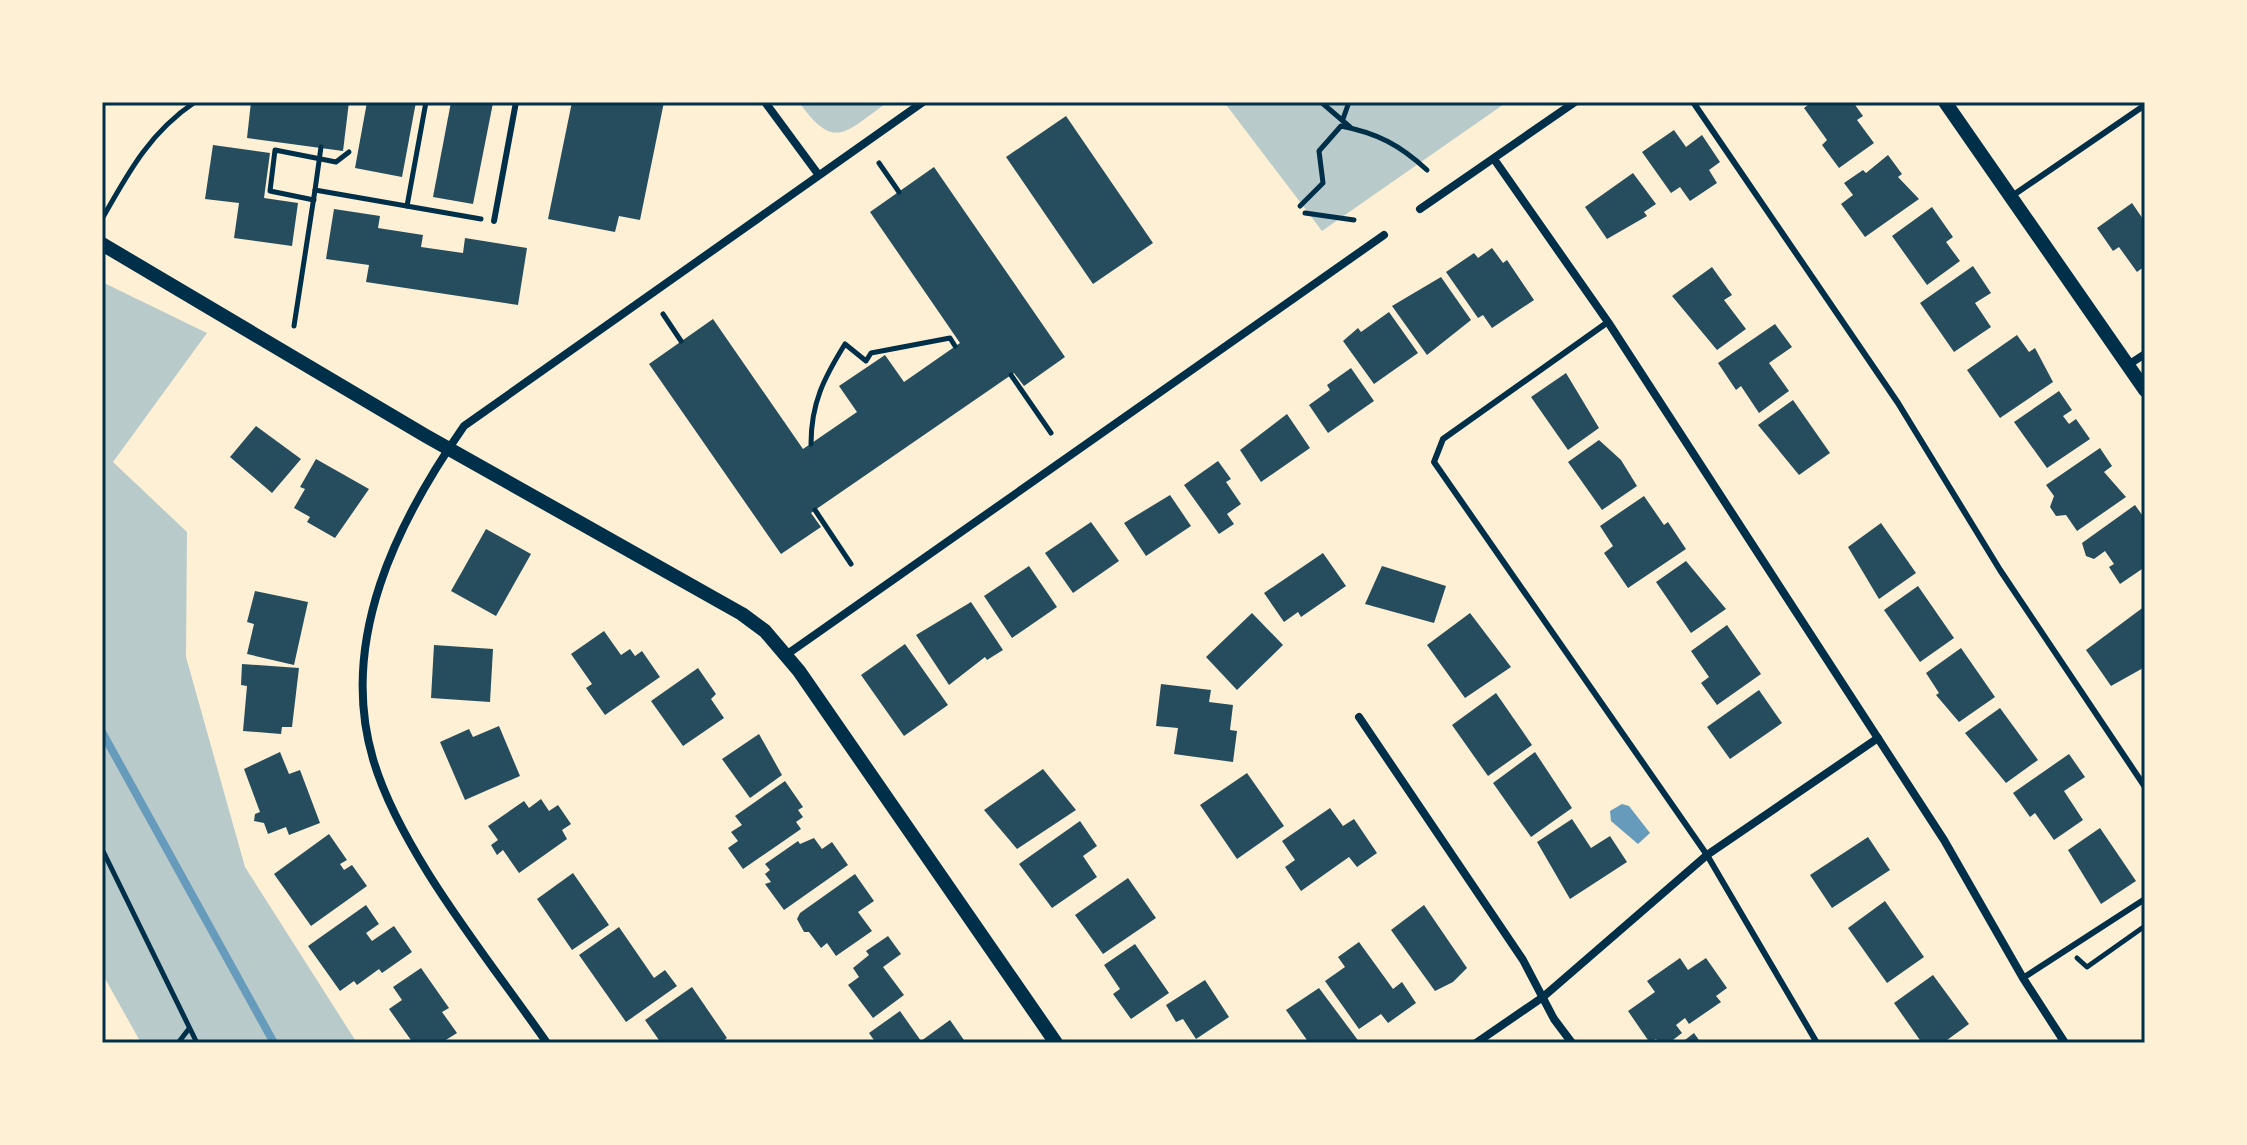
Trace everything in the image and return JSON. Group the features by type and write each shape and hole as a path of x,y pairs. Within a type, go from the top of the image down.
{"street":[{"path":"765,102 818,174"},
{"path":"547,1043 429,871 397,818 373,758 361,682 368,620 387,565 428,479 474,418 923,102"},
{"path":"1420,209 1575,102"},
{"path":"1945,102 2145,390"},
{"path":"1494,159 1608,322 1944,840 2023,978 2065,1043"},
{"path":"786,655 1384,235"},
{"path":"102,244 448,449 742,614 765,631 786,655 1056,1043"},
{"path":"2128,365 2145,354"},
{"path":"1359,717 1523,960 1572,1043"},
{"path":"1476,1043 1543,997 1707,855 1878,738"}],"lane":[{"path":"494,221 516,102"},
{"path":"1693,102 1898,403 2000,570 2145,787"},
{"path":"2010,198 2145,105"},
{"path":"1608,322 1443,439 1434,462 1707,855 1817,1043"},
{"path":"2023,978 2145,899"}],"path":[{"path":"102,219 130,165 176,115 195,102"},
{"path":"407,206 426,102"},
{"path":"1321,102 1351,128"},
{"path":"1343,119 1349,102"},
{"path":"1300,206 1323,183 1319,151 1341,126 1374,132 1405,149 1427,170"},
{"path":"294,326 321,147"},
{"path":"314,200 270,191 275,150 336,162 349,152"},
{"path":"879,163 899,192"},
{"path":"315,190 494,221"},
{"path":"1305,213 1354,220"},
{"path":"663,314 681,341"},
{"path":"811,444 813,404 823,378 845,344 866,361 871,353 950,338 955,346"},
{"path":"1011,375 1051,433"},
{"path":"815,510 851,564"},
{"path":"102,849 197,1043"},
{"path":"2068,949 2087,967 2145,926"},
{"path":"178,1043 188,1030"}],"shaded area":[{"path":"799,102 888,102 851,128 832,132 811,118"},
{"path":"1224,102 1507,102 1322,231"},
{"path":"102,282 207,333 113,462 187,532 186,657 245,867 357,1043 141,1043 102,973"}],"water":[{"path":"1622,804 1629,806 1650,833 1638,844 1611,821 1610,811"}],"building":[{"path":"251,102 349,102 343,151 247,138"},
{"path":"367,102 416,102 402,177 355,168"},
{"path":"451,102 493,103 473,204 433,197"},
{"path":"572,102 664,102 640,220 619,216 615,232 548,219"},
{"path":"1812,102 1853,102 1863,116 1857,120 1874,143 1839,168 1822,145 1827,140 1804,108"},
{"path":"1066,116 1153,243 1093,284 1006,157"},
{"path":"1674,130 1686,147 1702,135 1720,162 1709,170 1717,183 1690,201 1680,187 1671,193 1642,152"},
{"path":"213,145 270,153 264,198 298,203 292,246 234,238 239,203 205,199"},
{"path":"1888,155 1902,174 1898,177 1919,199 1865,237 1841,204 1853,195 1844,183 1863,170 1866,173"},
{"path":"934,167 1065,357 1024,386 1014,373 815,510 811,513 821,527 781,554 649,364 713,319 803,449 857,412 839,386 885,355 904,382 960,343 870,212"},
{"path":"1633,173 1656,204 1644,212 1647,216 1607,239 1585,207"},
{"path":"2132,203 2145,222 2145,266 2137,272 2119,247 2113,251 2097,228"},
{"path":"1932,207 1953,237 1946,242 1960,261 1927,285 1892,236"},
{"path":"334,209 380,216 378,228 423,235 421,247 463,253 465,238 527,248 518,305 366,282 369,265 326,259"},
{"path":"1492,248 1503,263 1507,260 1534,300 1492,328 1483,315 1478,318 1446,272 1474,253 1478,258"},
{"path":"1973,266 1991,293 1975,303 1991,327 1954,352 1920,303"},
{"path":"1712,267 1732,295 1724,300 1746,329 1717,350 1672,296"},
{"path":"1441,277 1471,320 1427,355 1392,306"},
{"path":"1389,312 1418,353 1374,384 1343,341 1358,328 1361,332"},
{"path":"1775,324 1792,347 1769,363 1789,391 1759,413 1741,386 1736,390 1718,363"},
{"path":"2017,335 2029,352 2035,348 2053,382 2000,418 1967,370"},
{"path":"1351,368 1374,401 1328,433 1309,405 1330,390 1327,385"},
{"path":"1566,373 1599,428 1568,450 1531,397"},
{"path":"2059,391 2072,410 2063,416 2069,424 2076,419 2090,439 2047,468 2014,422"},
{"path":"1793,400 1830,453 1799,475 1758,425"},
{"path":"1287,414 1310,448 1261,482 1240,450"},
{"path":"256,426 301,459 272,493 230,457"},
{"path":"1599,440 1621,460 1637,486 1602,510 1568,462"},
{"path":"2100,448 2112,466 2104,472 2126,497 2077,531 2066,515 2056,516 2050,507 2054,496 2046,485"},
{"path":"316,459 369,489 335,538 307,522 310,517 294,508 305,489 300,487"},
{"path":"1218,461 1231,479 1226,482 1241,504 1227,514 1234,524 1219,534 1184,485"},
{"path":"1170,495 1191,526 1146,556 1124,523"},
{"path":"1644,496 1664,525 1668,522 1686,549 1628,588 1604,553 1613,546 1600,526"},
{"path":"2135,505 2145,519 2145,567 2120,584 2109,567 2114,564 2105,551 2094,559 2086,556 2082,543"},
{"path":"1091,522 1119,561 1073,593 1045,553"},
{"path":"1881,523 1916,573 1879,599 1848,547"},
{"path":"486,529 531,554 496,616 451,591"},
{"path":"1323,553 1346,586 1301,617 1298,612 1284,622 1264,593"},
{"path":"1686,561 1726,609 1691,633 1656,582"},
{"path":"1029,566 1057,607 1012,638 984,596"},
{"path":"1382,566 1446,586 1434,623 1365,604"},
{"path":"1918,586 1954,638 1920,662 1884,610"},
{"path":"255,591 308,602 294,665 247,654 254,624 247,622"},
{"path":"971,602 1003,650 987,660 985,657 949,685 916,635"},
{"path":"2145,606 2145,667 2111,686 2086,650"},
{"path":"1252,613 1283,645 1237,690 1206,657"},
{"path":"1470,613 1511,667 1465,698 1427,645"},
{"path":"1727,625 1761,674 1717,705 1701,683 1709,677 1691,651"},
{"path":"604,631 621,655 630,649 635,656 642,651 660,677 605,715 586,688 592,684 571,654"},
{"path":"905,644 948,705 904,736 861,675"},
{"path":"434,645 493,649 490,702 431,698"},
{"path":"1961,648 1995,697 1959,722 1936,695 1939,693 1926,673"},
{"path":"242,664 299,668 292,727 282,727 281,734 243,731 247,686 241,685"},
{"path":"698,668 716,694 711,699 724,718 683,746 651,701"},
{"path":"1161,684 1211,690 1209,702 1233,705 1230,730 1237,731 1233,762 1174,754 1178,728 1156,726"},
{"path":"1759,690 1782,723 1730,759 1707,727"},
{"path":"1496,693 1532,745 1488,776 1452,725"},
{"path":"2000,708 2038,760 2006,783 1965,733"},
{"path":"499,726 520,776 465,800 440,742 469,729 473,737"},
{"path":"759,734 782,775 750,798 722,759"},
{"path":"280,752 289,774 300,770 320,823 289,835 286,827 268,834 264,823 254,821 255,814 260,812 244,769"},
{"path":"1535,752 1572,808 1531,837 1493,783"},
{"path":"2069,754 2085,777 2064,791 2083,820 2054,840 2035,813 2030,817 2013,793"},
{"path":"1043,769 1076,810 1017,849 984,810"},
{"path":"1247,773 1284,826 1237,859 1200,805"},
{"path":"785,781 803,807 798,810 803,817 796,822 801,829 743,869 728,848 738,841 731,832 742,825 735,816"},
{"path":"541,799 549,811 558,805 571,824 562,830 567,839 519,873 503,850 497,855 491,845 498,840 488,826 524,801 529,808"},
{"path":"1330,808 1343,826 1354,819 1377,853 1357,867 1349,857 1301,891 1285,867 1295,860 1282,841"},
{"path":"1572,819 1591,848 1610,836 1627,862 1570,899 1537,842"},
{"path":"1080,821 1097,846 1083,856 1097,877 1052,908 1019,864"},
{"path":"2100,828 2136,881 2101,904 2068,850"},
{"path":"329,834 347,860 340,864 344,870 352,865 367,886 311,926 274,874"},
{"path":"1868,837 1890,870 1832,908 1810,875"},
{"path":"814,838 822,849 832,842 848,865 784,910 765,884 771,882 765,874 770,870 765,864 798,841 800,844"},
{"path":"573,873 609,925 572,950 537,899"},
{"path":"855,874 874,901 858,912 872,931 836,956 827,943 821,948 809,932 804,932 797,919 800,913"},
{"path":"1128,878 1156,918 1103,954 1075,915"},
{"path":"1885,901 1924,957 1887,983 1848,928"},
{"path":"366,905 379,924 366,933 372,941 394,926 412,952 382,973 379,969 357,985 354,981 340,991 308,946"},
{"path":"1424,905 1467,968 1453,982 1435,991 1391,930"},
{"path":"619,927 654,978 665,970 677,986 626,1022 579,955"},
{"path":"888,936 901,954 883,967 904,995 873,1018 848,985 859,977 853,968 869,955 866,951"},
{"path":"1359,942 1393,989 1402,982 1416,1003 1388,1023 1381,1014 1359,1029 1325,981 1345,967 1338,957"},
{"path":"1135,944 1169,993 1131,1019 1113,994 1120,989 1104,965"},
{"path":"1680,958 1688,970 1706,958 1727,988 1716,996 1721,1002 1689,1024 1685,1018 1676,1025 1682,1033 1669,1043 1659,1043 1656,1039 1650,1043 1628,1011 1655,992 1647,981"},
{"path":"421,968 449,1008 442,1012 457,1033 441,1043 413,1043 389,1009 402,1000 393,987"},
{"path":"1933,975 1969,1024 1943,1043 1922,1043 1894,1003"},
{"path":"1205,980 1229,1017 1196,1039 1183,1019 1176,1022 1166,1005"},
{"path":"692,987 727,1038 720,1043 661,1043 645,1020"},
{"path":"1319,988 1360,1043 1309,1043 1286,1010"},
{"path":"900,1011 921,1041 950,1020 966,1043 876,1043 869,1033"},
{"path":"1694,1033 1701,1043 1681,1043"}],"waterway":[{"path":"102,732 274,1043"}]}
